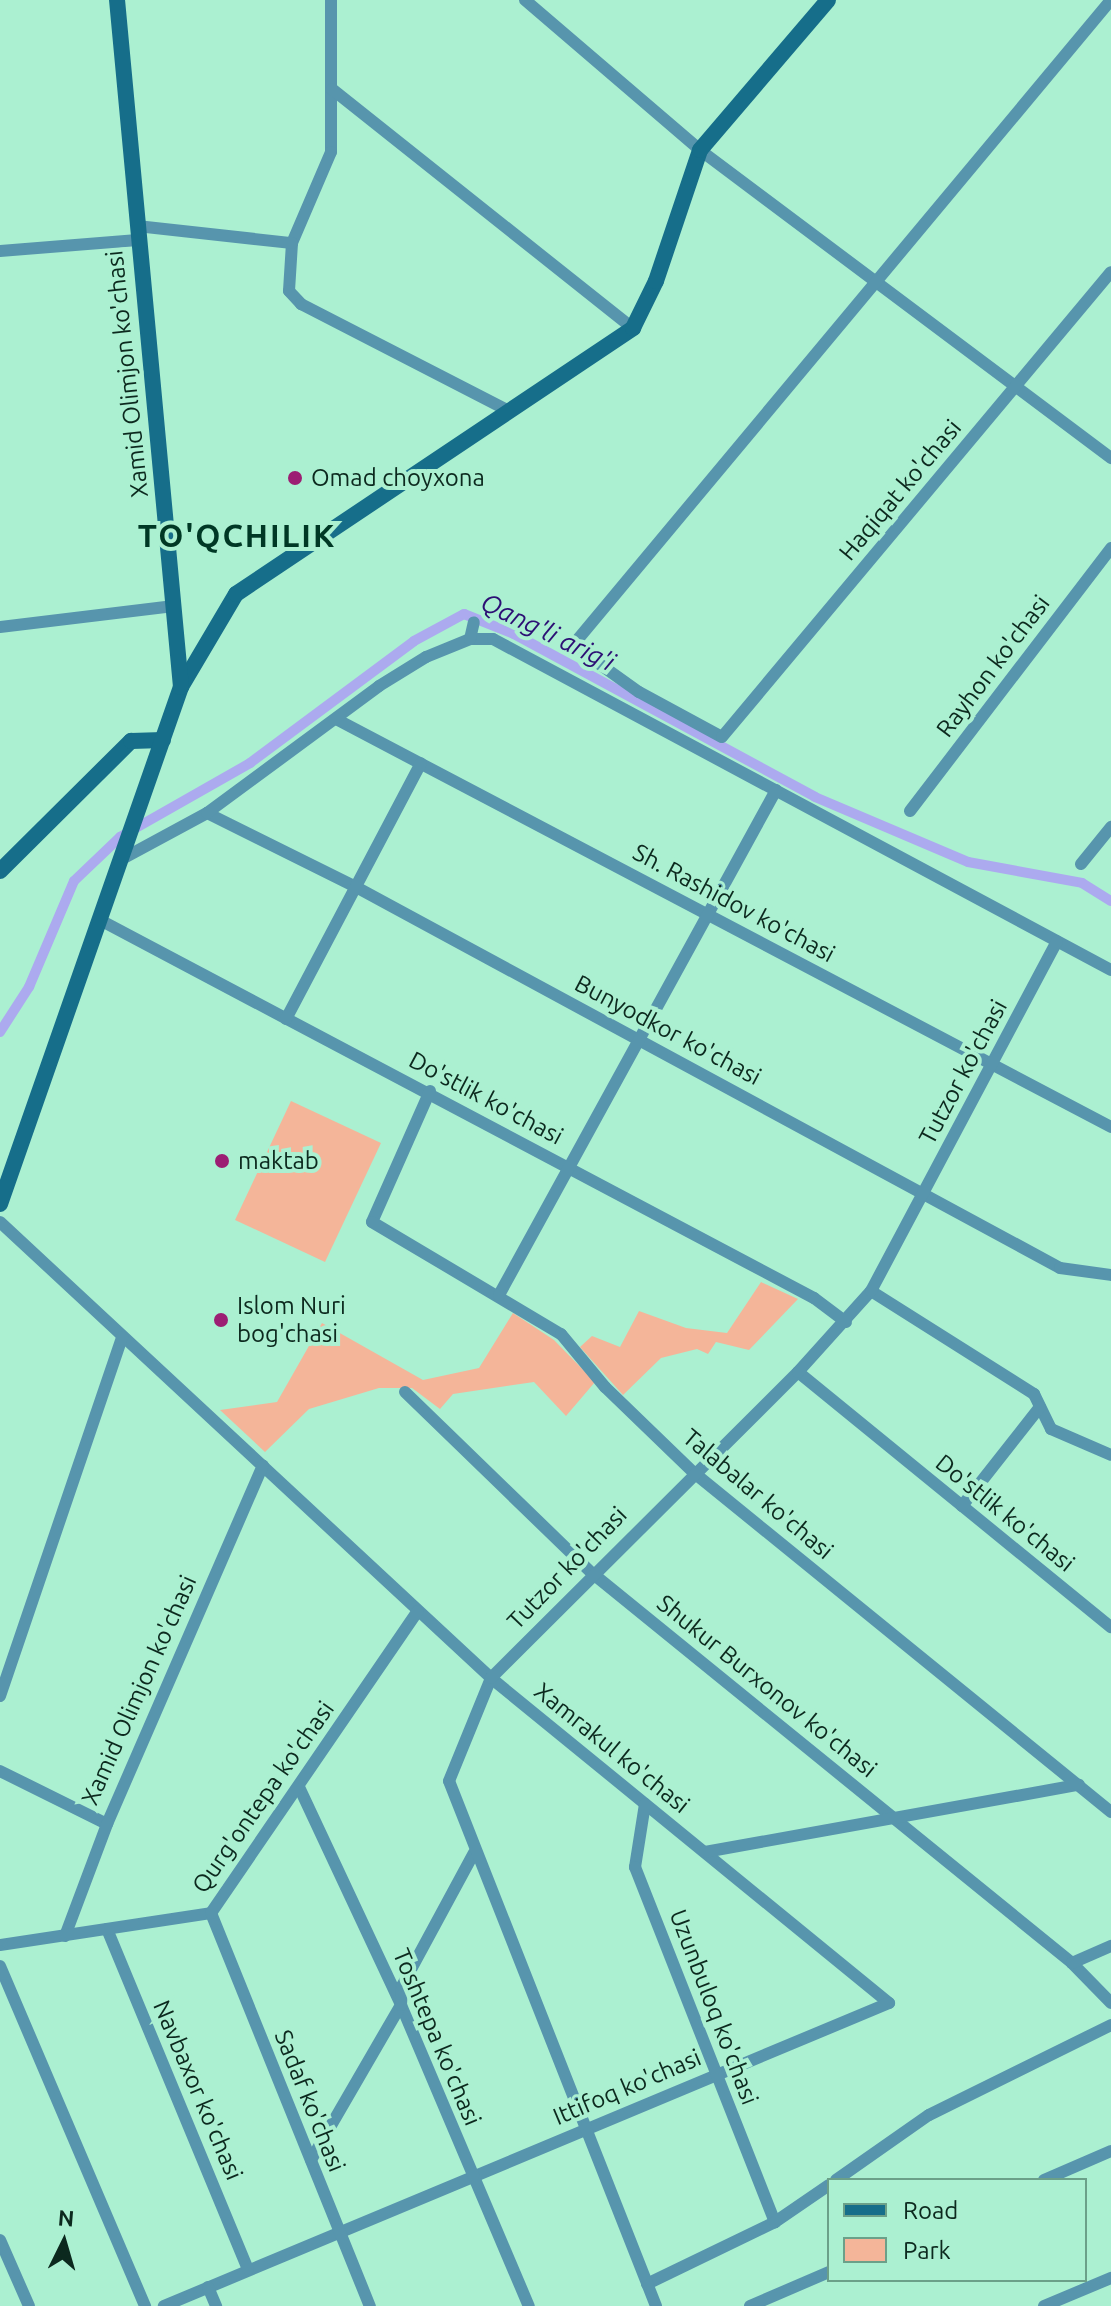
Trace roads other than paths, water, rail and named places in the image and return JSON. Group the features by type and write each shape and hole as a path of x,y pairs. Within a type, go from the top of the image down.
{"main road":[{"name":"Xamid Olimjon ko'chasi","path":"117,0 181,687 122,859"},
{"path":"181,687 236,594 633,328 656,281 700,150 828,0"},
{"path":"0,871 131,741 163,740"},
{"path":"0,1204 122,859"}],"street":[{"path":"331,0 331,152 292,243 289,291 301,304 507,410"},
{"path":"525,0 700,150 1111,458"},
{"path":"537,11 548,0"},
{"path":"877,282 1111,0"},
{"path":"332,89 633,328"},
{"path":"0,251 138,233 292,243"},
{"name":"Haqiqat ko'chasi","path":"877,282 573,645 639,692 722,737 1111,272"},
{"name":"Rayhon ko'chasi","path":"910,811 1111,548"},
{"path":"0,627 174,606"},
{"path":"470,639 474,622"},
{"path":"122,859 207,813 426,657 470,639 493,639 1111,970"},
{"name":"Sh. Rashidov ko'chasi","path":"336,719 1111,1127"},
{"path":"286,1019 421,763"},
{"path":"499,1295 776,790"},
{"name":"Bunyodkor ko'chasi","path":"207,813 356,887 1060,1268 1111,1275"},
{"path":"1081,864 1111,827"},
{"name":"Do'stlik ko'chasi","path":"100,920 430,1091 814,1298 846,1322"},
{"name":"Tutzor ko'chasi","path":"656,2306 474,1853 449,1781 491,1678 693,1472 798,1372 871,1291 1057,941"},
{"name":"Talabalar ko'chasi","path":"430,1091 372,1222 561,1334 605,1387 693,1472 1111,1812"},
{"name":"Xamrakul ko'chasi","path":"0,1222 491,1678 705,1852"},
{"path":"871,1291 1034,1394 1051,1429 1111,1455"},
{"path":"0,1696 122,1337"},
{"name":"Do'stlik ko'chasi","path":"798,1372 1111,1627"},
{"name":"Shukur Burxonov ko'chasi","path":"405,1392 592,1573 1072,1963 1111,2003"},
{"path":"962,1506 1040,1407"},
{"name":"Xamid Olimjon ko'chasi","path":"0,1771 107,1824 263,1466"},
{"name":"Qurg'ontepa ko'chasi","path":"0,1945 211,1913 418,1611"},
{"path":"705,1852 1079,1785"},
{"name":"Toshtepa ko'chasi","path":"299,1787 401,2005 529,2306"},
{"name":"Uzunbuloq ko'chasi","path":"645,1804 635,1867 775,2222"},
{"path":"65,1936 107,1824"},
{"name":"Ittifoq ko'chasi","path":"164,2306 338,2230 889,2003 705,1852"},
{"path":"311,2160 401,2005 402,1986 474,1853"},
{"name":"Sadaf ko'chasi","path":"211,1913 370,2306"},
{"name":"Navbaxor ko'chasi","path":"107,1929 248,2269"},
{"path":"1072,1963 1111,1946"},
{"path":"0,1966 145,2306"},
{"path":"839,2178 929,2115 1111,2025"},
{"path":"1049,2178 1111,2151"},
{"path":"647,2284 775,2222 827,2186"},
{"path":"0,2240 29,2306"},
{"path":"750,2306 827,2273"},
{"path":"1044,2306 1111,2278"},
{"path":"208,2287 216,2306"}],"waterway":[{"name":"Qang'li arig'i","path":"0,1032 29,987 74,881 120,837 250,763 414,641 464,614 514,634 815,797 968,862 1082,883 1111,901"}],"place":[{"name":"Omad choyxona","path":"295,478"},
{"name":"maktab","path":"222,1161"},
{"name":"Islom Nuri bog'chasi","path":"221,1320"}],"district":[{"name":"TO'QCHILIK","path":"237,535"}]}
